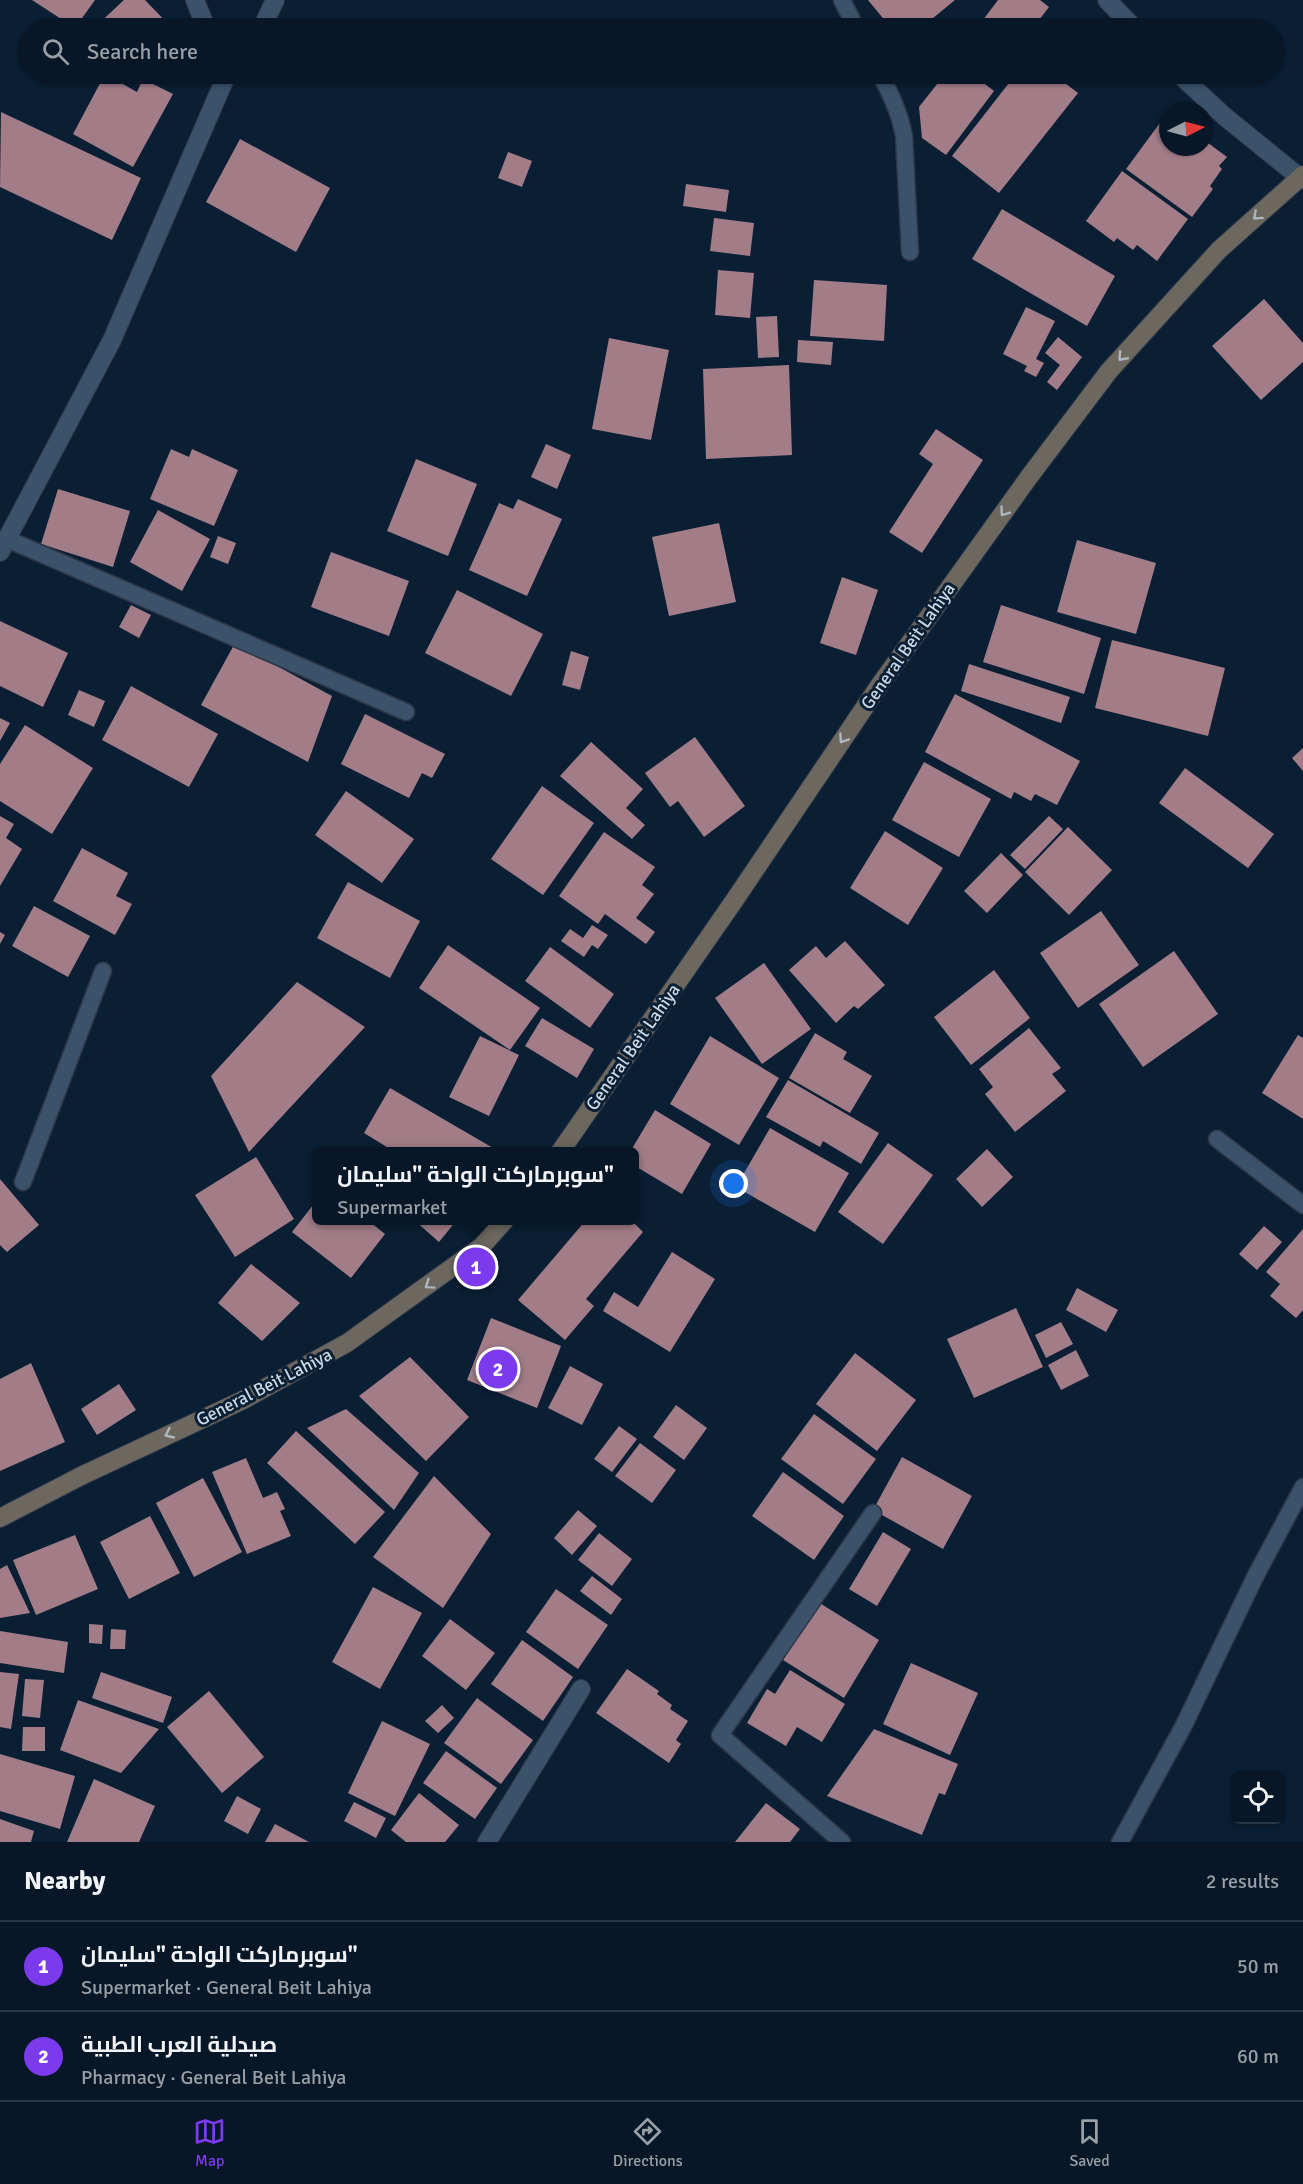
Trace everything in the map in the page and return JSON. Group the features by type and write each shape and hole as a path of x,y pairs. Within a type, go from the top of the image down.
{"main road":[{"name":"General Beit Lahiya","path":"563,1147 879,686 1082,406 1109,371 1219,250 1302,178"},
{"name":"General Beit Lahiya","path":"0,1518 81,1476 243,1400 347,1343 482,1246 501,1225"}],"street":[{"path":"195,0 202,18"},
{"path":"267,18 275,0"},
{"path":"1107,0 1124,18"},
{"path":"4,545 112,340 223,84"},
{"path":"1190,84 1224,116 1302,178"},
{"path":"487,1842 581,1689"}],"lane":[{"path":"842,0 851,18"},
{"path":"885,84 895,102 904,136 910,252"},
{"path":"4,545 406,712"},
{"path":"23,1182 103,971"},
{"path":"1217,1139 1303,1205"},
{"path":"1120,1842 1184,1727 1255,1577 1303,1487"},
{"path":"842,1842 720,1735 873,1513"}],"building":[{"path":"32,0 95,0 82,18 60,18"},
{"path":"124,0 145,0 162,18 105,18"},
{"path":"868,0 955,0 933,18 883,18"},
{"path":"998,0 1040,0 1049,7 1041,18 984,18"},
{"path":"100,84 123,84 137,92 141,84 153,84 173,94 133,167 73,134"},
{"path":"937,84 985,84 994,91 946,155 922,138 919,107"},
{"path":"1008,84 1066,84 1078,93 999,193 952,156"},
{"path":"1,112 141,178 112,240 0,187"},
{"path":"1159,124 1159,156 1213,156 1213,147 1227,157 1219,166 1222,169 1210,186 1213,189 1192,217 1126,169"},
{"path":"240,139 330,188 296,252 206,202"},
{"path":"508,152 532,161 522,187 498,178"},
{"path":"1122,171 1188,219 1157,261 1137,245 1133,250 1117,238 1114,242 1086,221"},
{"path":"686,184 729,190 726,212 683,206"},
{"path":"1002,209 1115,276 1087,326 972,259"},
{"path":"714,218 754,223 750,256 710,251"},
{"path":"718,270 754,273 750,318 715,315"},
{"path":"814,280 887,285 884,341 810,336"},
{"path":"1264,299 1303,343 1303,362 1261,400 1212,346"},
{"path":"1026,307 1055,321 1036,359 1044,363 1036,377 1024,371 1027,366 1003,354"},
{"path":"777,316 779,357 758,358 756,317"},
{"path":"1058,337 1082,357 1057,390 1047,382 1060,365 1045,353"},
{"path":"609,338 669,350 651,440 592,429"},
{"path":"798,340 833,342 831,365 797,362"},
{"path":"789,365 792,455 706,459 703,369"},
{"path":"936,429 983,460 922,553 889,532 933,464 919,454"},
{"path":"546,444 571,455 557,489 531,477"},
{"path":"171,449 189,457 192,449 238,470 214,526 150,499"},
{"path":"416,459 477,484 448,556 387,531"},
{"path":"58,489 130,511 113,567 41,544"},
{"path":"518,499 562,519 527,596 469,570 499,503 513,509"},
{"path":"158,510 210,539 182,591 130,562"},
{"path":"719,523 736,602 669,616 652,537"},
{"path":"218,536 236,543 228,564 210,557"},
{"path":"1077,540 1156,563 1136,634 1057,612"},
{"path":"331,552 409,581 389,636 311,607"},
{"path":"842,577 878,590 856,655 820,643"},
{"path":"457,590 543,634 511,696 425,653"},
{"path":"131,605 151,615 139,638 119,627"},
{"path":"1001,605 1101,638 1084,694 983,662"},
{"path":"0,621 68,653 43,707 0,686"},
{"path":"1112,640 1225,668 1208,736 1095,708"},
{"path":"235,643 332,696 308,762 201,705"},
{"path":"571,651 589,657 580,690 562,685"},
{"path":"969,664 1070,697 1061,723 961,691"},
{"path":"131,686 218,734 189,787 102,740"},
{"path":"79,690 105,701 94,727 68,715"},
{"path":"955,694 1080,761 1057,805 1035,794 1031,801 1014,792 1011,799 925,752"},
{"path":"365,714 445,754 432,778 422,773 409,798 341,764"},
{"path":"0,718 10,723 0,741"},
{"path":"25,725 93,768 52,834 0,801 0,764"},
{"path":"695,737 745,806 704,837 678,801 670,807 645,773"},
{"path":"591,742 643,789 626,808 645,825 632,839 560,776"},
{"path":"1303,748 1303,771 1292,758"},
{"path":"924,762 991,799 959,857 892,820"},
{"path":"1185,768 1274,834 1248,868 1159,803"},
{"path":"542,786 594,823 543,895 491,859"},
{"path":"346,791 414,839 382,883 315,835"},
{"path":"0,816 14,824 6,838 22,849 0,886"},
{"path":"1049,816 1063,829 1025,869 1010,855"},
{"path":"1068,827 1112,870 1069,915 1025,872"},
{"path":"885,831 943,868 908,925 850,888"},
{"path":"604,832 655,867 642,885 654,894 636,918 655,932 646,944 605,914 598,924 559,896"},
{"path":"82,848 128,873 116,896 132,904 115,935 53,901"},
{"path":"1001,853 1023,875 987,913 964,891"},
{"path":"348,882 420,921 390,978 317,938"},
{"path":"34,906 90,936 68,977 12,946"},
{"path":"1101,911 1139,965 1078,1008 1040,953"},
{"path":"592,925 608,935 598,949 592,945 584,957 561,941 570,929 583,938"},
{"path":"0,932 5,935 0,944"},
{"path":"845,941 885,985 858,1009 854,1006 836,1023 789,970 816,946 826,958"},
{"path":"448,945 540,1008 510,1050 419,988"},
{"path":"550,947 614,994 590,1028 525,981"},
{"path":"1174,951 1218,1014 1143,1067 1099,1004"},
{"path":"764,963 811,1029 762,1064 715,998"},
{"path":"994,970 1030,1018 971,1065 934,1017"},
{"path":"297,982 365,1027 249,1152 211,1076"},
{"path":"542,1018 594,1049 577,1078 525,1046"},
{"path":"1029,1028 1061,1068 1052,1074 1066,1091 1015,1132 985,1094 993,1087 979,1069"},
{"path":"815,1033 847,1052 843,1059 872,1076 850,1113 789,1078"},
{"path":"1298,1035 1303,1038 1303,1119 1262,1093"},
{"path":"480,1036 519,1055 489,1116 449,1097"},
{"path":"710,1036 779,1078 739,1145 670,1104"},
{"path":"788,1080 879,1133 861,1164 823,1141 820,1147 766,1117"},
{"path":"390,1088 491,1147 387,1147 364,1133"},
{"path":"655,1110 711,1144 682,1194 639,1168 639,1147 633,1147"},
{"path":"770,1128 849,1173 815,1232 736,1187"},
{"path":"888,1143 933,1175 883,1244 838,1212"},
{"path":"987,1149 1013,1177 982,1207 956,1179"},
{"path":"256,1157 294,1219 235,1257 195,1195"},
{"path":"0,1179 39,1225 7,1252 0,1245"},
{"path":"312,1206 312,1225 374,1225 385,1234 351,1278 292,1232"},
{"path":"420,1225 453,1225 439,1242"},
{"path":"582,1225 636,1225 643,1232 586,1299 594,1306 565,1340 518,1300"},
{"path":"1264,1226 1282,1242 1257,1270 1239,1254"},
{"path":"1303,1229 1303,1310 1296,1318 1270,1296 1280,1284 1266,1272"},
{"path":"672,1252 715,1279 670,1352 603,1311 614,1292 638,1307"},
{"path":"251,1264 300,1303 262,1341 218,1303"},
{"path":"1077,1288 1118,1310 1106,1332 1066,1310"},
{"path":"1016,1308 1043,1367 974,1398 947,1339"},
{"path":"491,1318 561,1346 537,1408 467,1380"},
{"path":"1061,1322 1073,1344 1046,1358 1035,1335"},
{"path":"1076,1350 1089,1376 1061,1390 1048,1365"},
{"path":"855,1353 916,1400 877,1451 816,1404"},
{"path":"410,1357 469,1417 426,1461 359,1396"},
{"path":"31,1363 65,1442 0,1471 0,1379"},
{"path":"570,1366 603,1384 582,1425 548,1408"},
{"path":"119,1384 136,1410 97,1435 81,1409"},
{"path":"676,1405 707,1428 684,1460 653,1437"},
{"path":"346,1409 419,1473 394,1510 307,1428"},
{"path":"814,1414 876,1459 843,1504 781,1459"},
{"path":"619,1426 637,1439 612,1472 594,1459"},
{"path":"296,1431 385,1512 355,1544 267,1463"},
{"path":"640,1443 676,1470 652,1503 615,1476"},
{"path":"902,1457 972,1496 943,1549 873,1510"},
{"path":"246,1458 263,1498 277,1492 285,1509 280,1511 291,1536 247,1554 212,1472"},
{"path":"783,1472 844,1516 814,1560 752,1516"},
{"path":"434,1476 491,1534 443,1608 373,1557"},
{"path":"203,1478 242,1552 194,1577 156,1503"},
{"path":"578,1510 597,1526 572,1555 554,1538"},
{"path":"150,1516 180,1573 129,1599 100,1542"},
{"path":"883,1532 911,1549 877,1606 849,1589"},
{"path":"599,1533 632,1559 612,1586 578,1560"},
{"path":"75,1535 98,1589 36,1615 13,1560"},
{"path":"7,1565 30,1613 0,1618 0,1569"},
{"path":"592,1576 622,1599 611,1615 580,1591"},
{"path":"373,1587 422,1613 380,1689 332,1662"},
{"path":"556,1589 608,1625 578,1669 526,1632"},
{"path":"818,1602 879,1640 844,1698 783,1660"},
{"path":"450,1619 495,1653 466,1690 422,1656"},
{"path":"89,1624 103,1625 102,1644 89,1643"},
{"path":"111,1629 126,1630 125,1649 110,1649"},
{"path":"0,1631 68,1642 64,1673 0,1663"},
{"path":"522,1640 573,1677 543,1721 491,1684"},
{"path":"911,1663 978,1693 950,1755 883,1724"},
{"path":"627,1669 659,1691 657,1694 672,1705 670,1709 688,1721 676,1740 681,1744 669,1763 596,1713"},
{"path":"790,1670 845,1704 822,1742 797,1727 786,1746 747,1723 767,1689 775,1694"},
{"path":"0,1672 19,1674 11,1729 0,1727"},
{"path":"101,1672 172,1697 163,1723 92,1698"},
{"path":"25,1679 44,1680 40,1718 22,1716"},
{"path":"209,1691 264,1757 222,1793 167,1727"},
{"path":"477,1698 533,1740 501,1784 444,1743"},
{"path":"78,1700 159,1729 121,1773 60,1750"},
{"path":"442,1705 454,1718 438,1733 425,1721"},
{"path":"382,1721 430,1744 395,1816 348,1793"},
{"path":"23,1727 45,1727 45,1751 22,1751"},
{"path":"874,1729 958,1764 945,1795 939,1793 922,1835 827,1796"},
{"path":"446,1751 497,1788 475,1819 423,1783"},
{"path":"0,1754 75,1776 60,1829 0,1811"},
{"path":"94,1779 155,1806 139,1842 67,1842"},
{"path":"419,1793 459,1825 445,1842 406,1842 391,1830"},
{"path":"237,1796 261,1809 248,1834 224,1821"},
{"path":"354,1802 386,1818 376,1838 344,1821"},
{"path":"766,1803 800,1829 790,1842 735,1842"},
{"path":"0,1819 34,1831 31,1842 0,1842"},
{"path":"275,1824 309,1842 265,1842"}],"place":[{"name":"سوبرماركت الواحة \"سليمان\"","path":"476,1267"},
{"name":"صيدلية العرب الطبية","path":"498,1369"}]}
